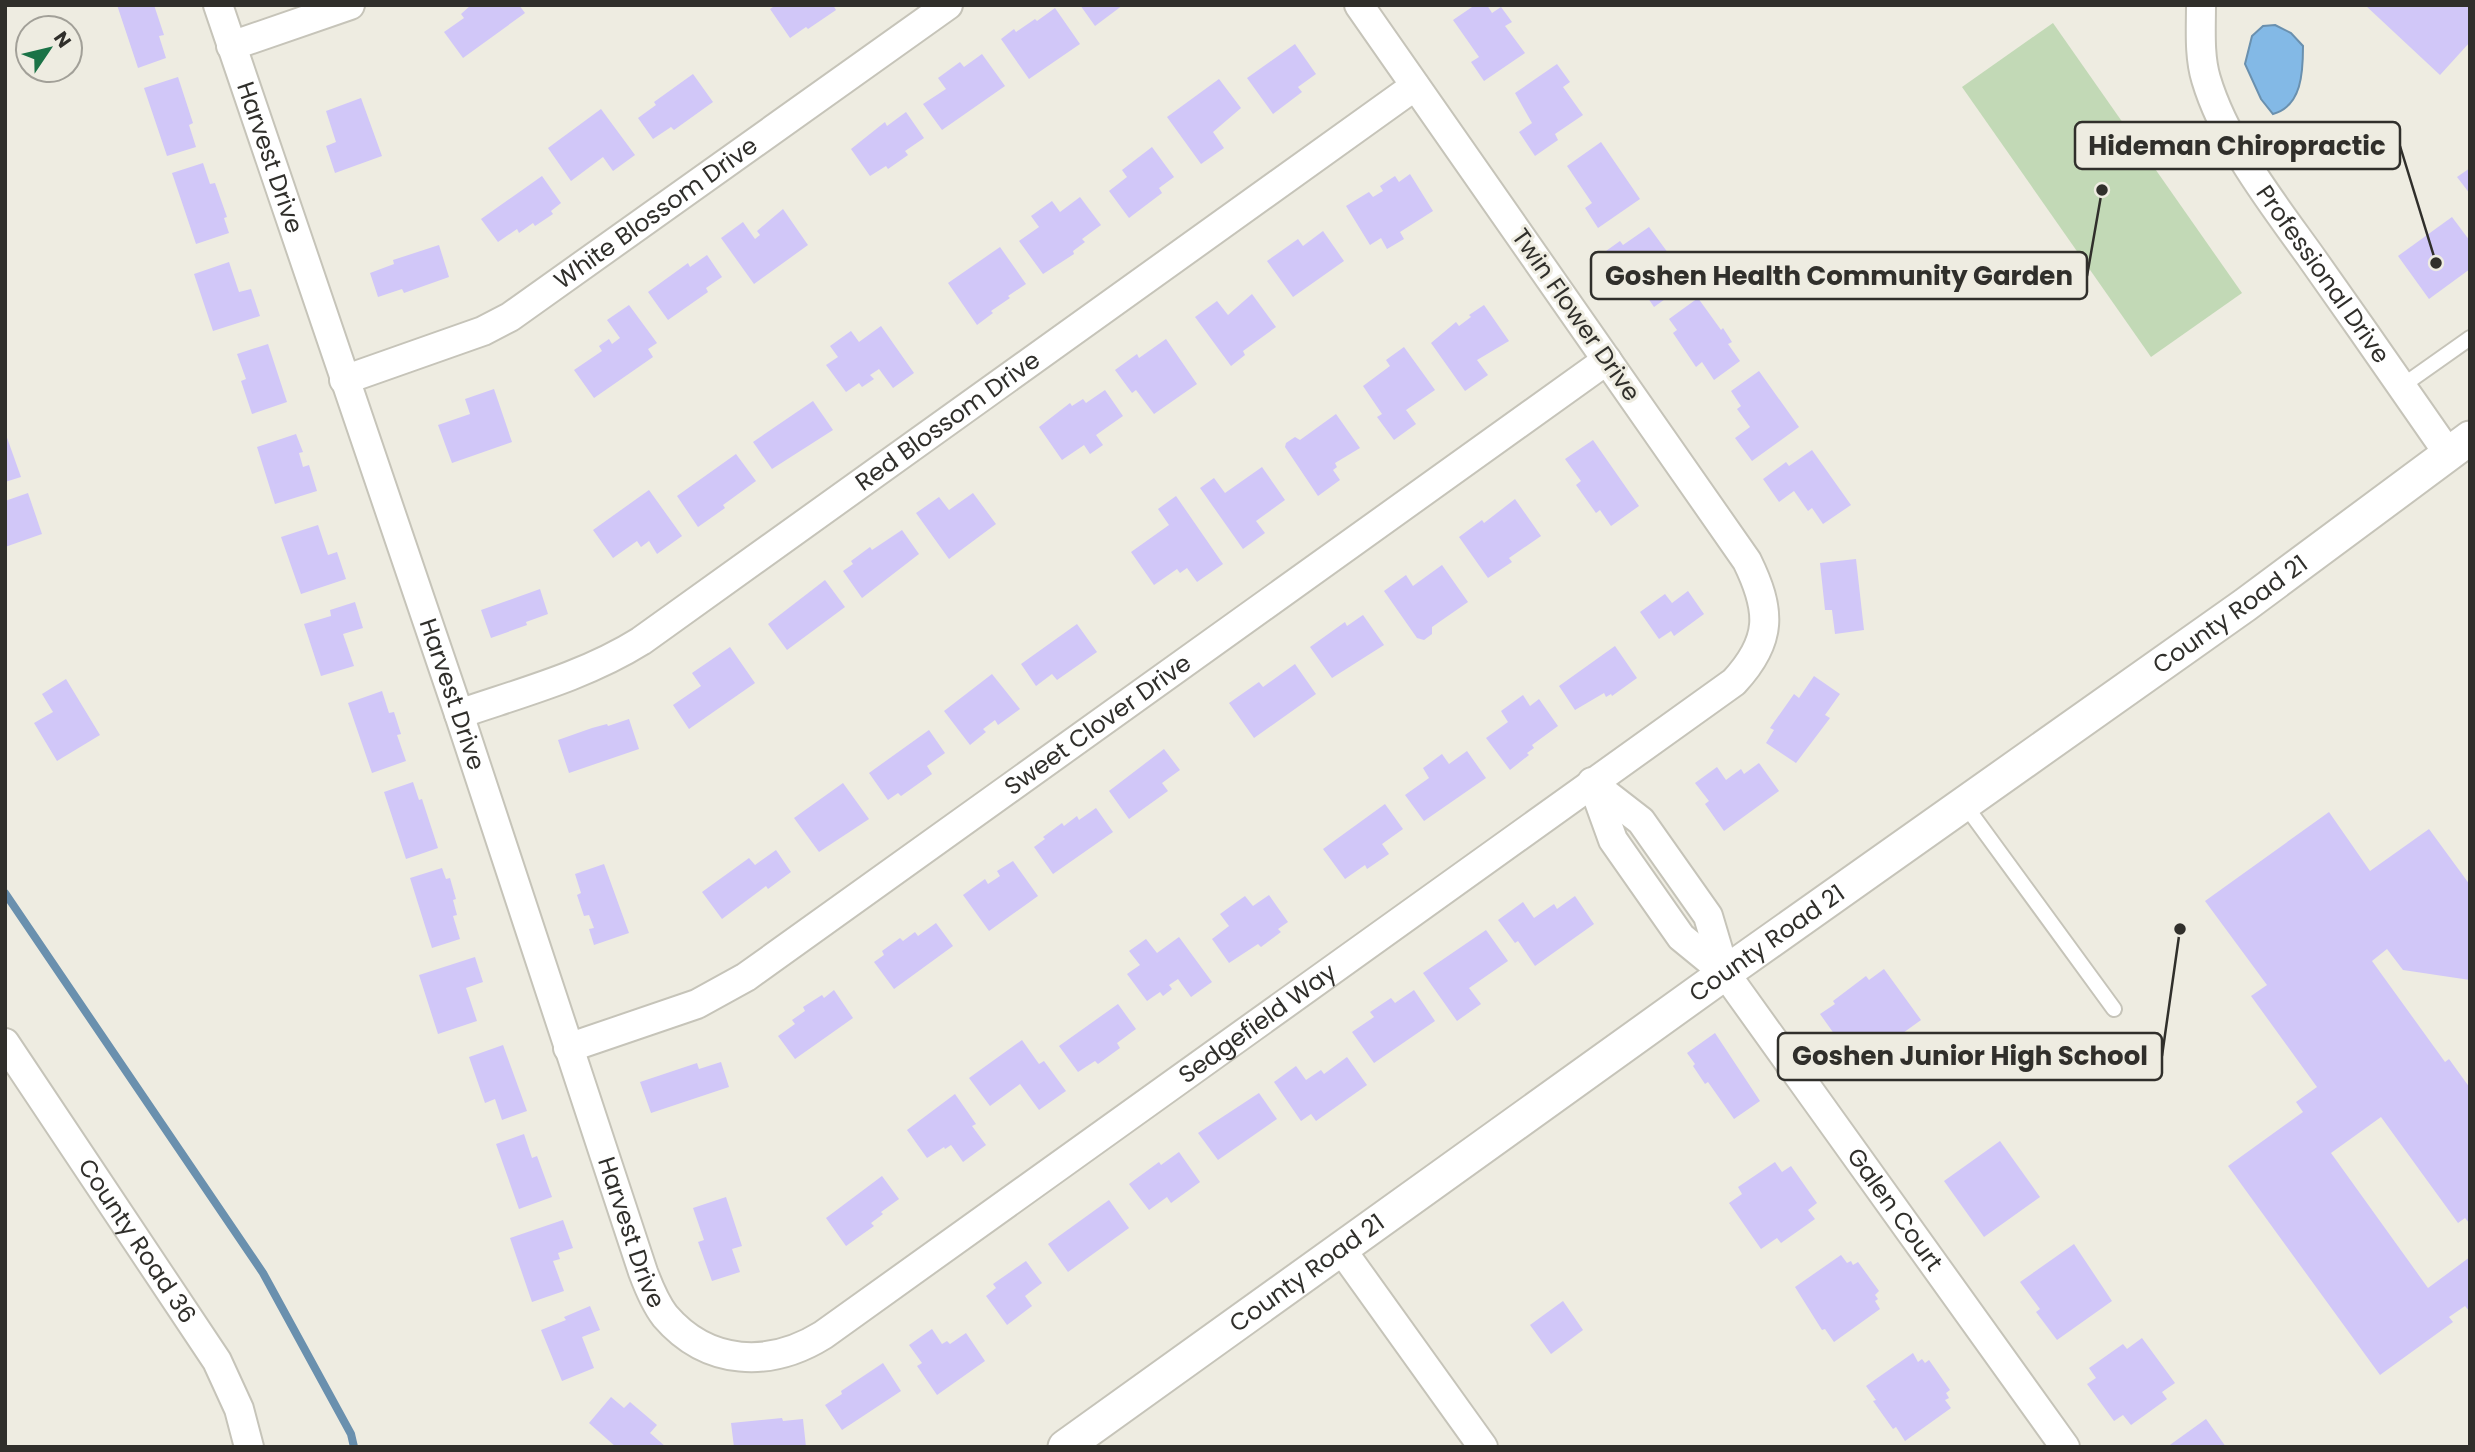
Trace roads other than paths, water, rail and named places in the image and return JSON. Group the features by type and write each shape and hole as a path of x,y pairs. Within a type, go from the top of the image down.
{"street":[{"name":"Harvest Drive","path":"218,5 459,713 653,1298 680,1330 698,1343 722,1354"},
{"path":"231,46 350,5"},
{"name":"White Blossom Drive","path":"344,380 483,331 510,317 948,5"},
{"name":"Twin Flower Drive","path":"1359,5 1747,561 1765,606 1764,636"},
{"name":"Professional Drive","path":"2201,5 2200,41 2205,78 2219,113 2256,180 2402,386 2459,446"},
{"name":"Red Blossom Drive","path":"459,713 577,674 613,658 640,641 1415,86"},
{"name":"Sweet Clover Drive","path":"568,1048 697,1004 746,977 1607,360"},
{"name":"County Road 21","path":"1065,1447 2245,605 2459,446"},
{"name":"Sedgefield Way","path":"722,1354 743,1358 780,1356 802,1348 823,1335 1734,682 1749,665 1764,636"},
{"path":"1591,782 1641,821 1709,916 1725,974"},
{"name":"Galen Court","path":"1725,974 2065,1447"},
{"name":"County Road 36","path":"5,1043 217,1361 239,1409 249,1447"},
{"path":"1340,1250 1483,1447"}],"lane":[{"path":"2402,386 2470,338"},
{"path":"1965,805 2114,1009"}],"water":[{"path":"2275,25 2291,33 2303,46 2303,56 2299,87 2295,96 2283,110 2273,114 2261,99 2245,64 2252,36 2263,26"}],"waterway":[{"path":"5,893 263,1273 351,1434 354,1447"}],"place":[{"name":"Goshen Health Community Garden","path":"2102,190"},
{"name":"Hideman Chiropractic","path":"2436,263"},
{"name":"Goshen Junior High School","path":"2180,929"}]}
